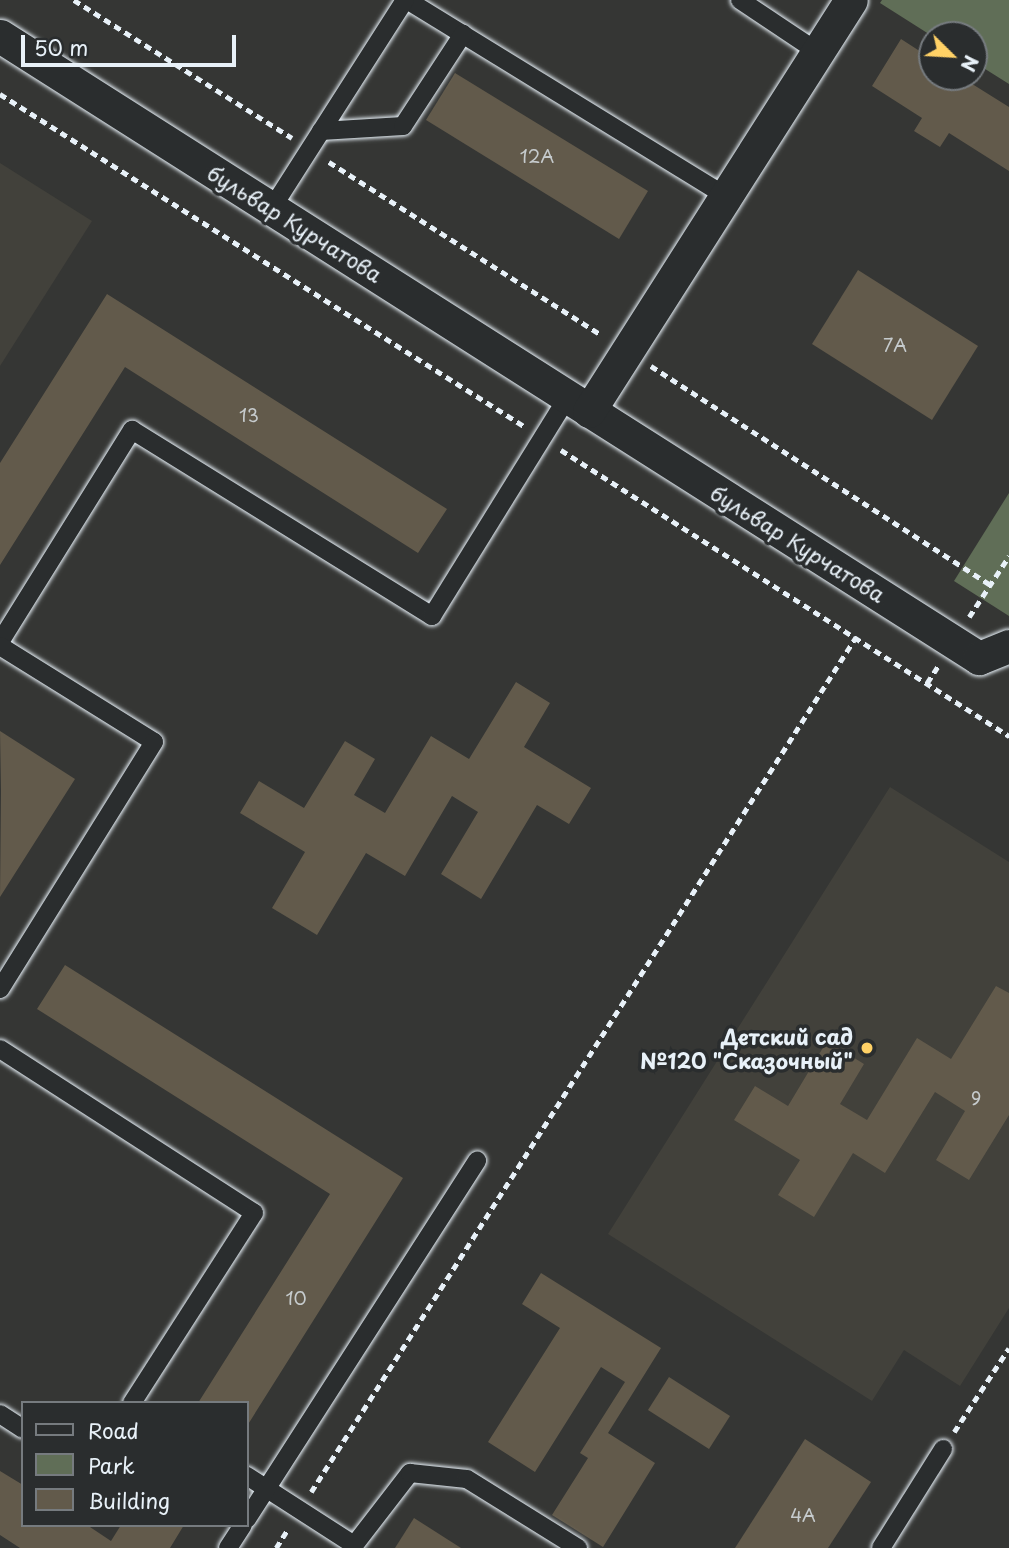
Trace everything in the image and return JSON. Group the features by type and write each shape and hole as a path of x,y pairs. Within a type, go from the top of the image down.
{"street":[{"path":"579,404 627,351 851,0"},
{"name":"бульвар Курчатова","path":"0,36 979,659 1009,646"}],"lane":[{"path":"272,208 406,0 726,196"},
{"path":"740,0 818,52"},
{"path":"321,131 403,126 463,34"},
{"path":"0,989 154,742 0,644 132,429 432,616 542,438 579,404"},
{"path":"0,1049 254,1213 133,1401"},
{"path":"248,1518 477,1161"},
{"path":"0,1414 21,1428"},
{"path":"881,1548 943,1449"},
{"path":"248,1477 353,1546 411,1472 467,1479 578,1548"},
{"path":"228,1548 242,1527"}],"path":[{"path":"74,0 991,585"},
{"path":"0,94 1009,736"},
{"path":"276,1548 856,637"},
{"path":"943,1449 1009,1348"}],"shaded area":[{"path":"0,163 92,221 0,366"},
{"name":"Детский сад №120 \"Сказочный\"","path":"890,787 1009,862 1009,1308 960,1386 904,1350 872,1401 608,1234"}],"green space":[{"path":"882,0 1009,0 1009,84 988,71 988,21 918,21 918,27 880,3"},
{"path":"1009,493 1009,616 954,581"}],"building":[{"path":"901,39 918,50 918,91 983,91 1009,107 1009,171 949,133 940,147 914,131 922,118 872,86"},
{"path":"455,73 648,191 619,239 426,120"},
{"path":"858,270 978,346 932,420 812,344"},
{"path":"107,294 447,509 418,553 125,367 0,565 0,463"},
{"path":"516,682 550,703 524,747 591,788 569,824 537,805 481,899 441,874 478,812 452,796 405,876 366,853 317,935 272,908 305,852 240,813 259,781 304,808 345,741 375,759 354,795 385,813 431,736 469,759"},
{"path":"0,731 75,779 0,897 1,791"},
{"path":"65,965 403,1178 248,1424 248,1401 199,1401 330,1194 37,1009"},
{"path":"996,986 1009,993 1009,1115 969,1180 936,1160 965,1111 935,1092 885,1173 853,1153 814,1217 778,1195 800,1160 734,1120 755,1086 788,1106 827,1041 864,1064 840,1104 867,1120 917,1038 951,1059"},
{"path":"541,1273 661,1348 608,1433 655,1463 603,1547 552,1515 588,1458 580,1453 625,1382 601,1367 535,1472 488,1442 560,1328 522,1304"},
{"path":"669,1377 730,1416 709,1449 648,1410"},
{"path":"805,1439 871,1482 828,1548 735,1548"},
{"path":"0,1471 21,1484 21,1527 90,1527 111,1541 120,1527 183,1527 170,1548 20,1548 0,1535"},
{"path":"414,1518 461,1548 395,1548"}],"place":[{"name":"Детский сад №120 \"Сказочный\"","path":"867,1048"}]}
